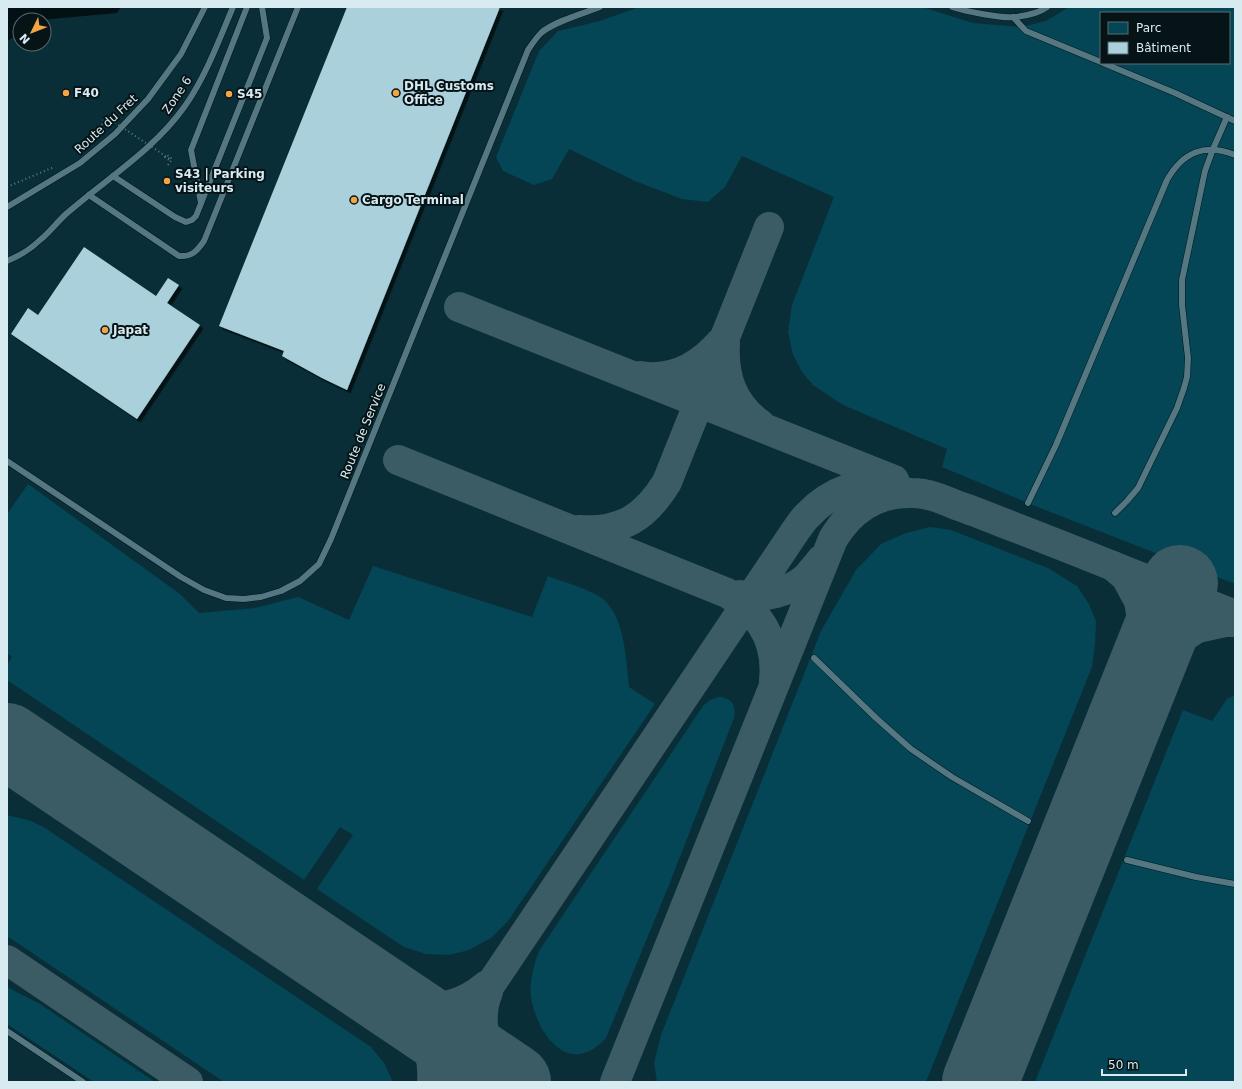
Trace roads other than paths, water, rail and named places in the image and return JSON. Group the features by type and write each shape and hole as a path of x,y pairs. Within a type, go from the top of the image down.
{"lane":[{"name":"Route du Fret","path":"7,207 80,163 115,134 148,99 181,54 205,7"},
{"name":"Zone 6","path":"7,261 18,256 40,241 65,215 168,128 198,86 233,7"},
{"path":"201,203 191,150 247,7"},
{"path":"113,176 175,217 186,222 192,220 196,216 267,38 262,7"},
{"path":"89,195 179,256 187,257 198,251 204,241 298,7"},
{"name":"Route de Service","path":"7,462 181,577 204,590 226,598 244,599 261,597 281,591 300,581 319,564 331,539 528,50 534,40 552,25 590,9 600,7"},
{"path":"952,7 989,15 1013,18 1042,11 1047,7"},
{"path":"1013,18 1026,31 1100,61"},
{"path":"1107,64 1235,120"},
{"path":"1115,513 1138,488 1177,408 1184,388 1187,377 1188,358 1182,305 1182,280 1205,171 1227,117"},
{"path":"1028,503 1056,446 1167,180 1181,161 1189,155 1213,149 1235,155"},
{"path":"814,658 876,718 911,748 952,777 1028,821"},
{"path":"1127,860 1196,877 1235,884"},
{"path":"7,1031 83,1082"}],"place":[{"name":"F40","path":"66,93"},
{"name":"DHL Customs Office","path":"396,93"},
{"name":"S45","path":"229,94"},
{"name":"S43 | Parking visiteurs","path":"167,181"},
{"name":"Cargo Terminal","path":"354,200"},
{"name":"Japat","path":"105,330"}]}
